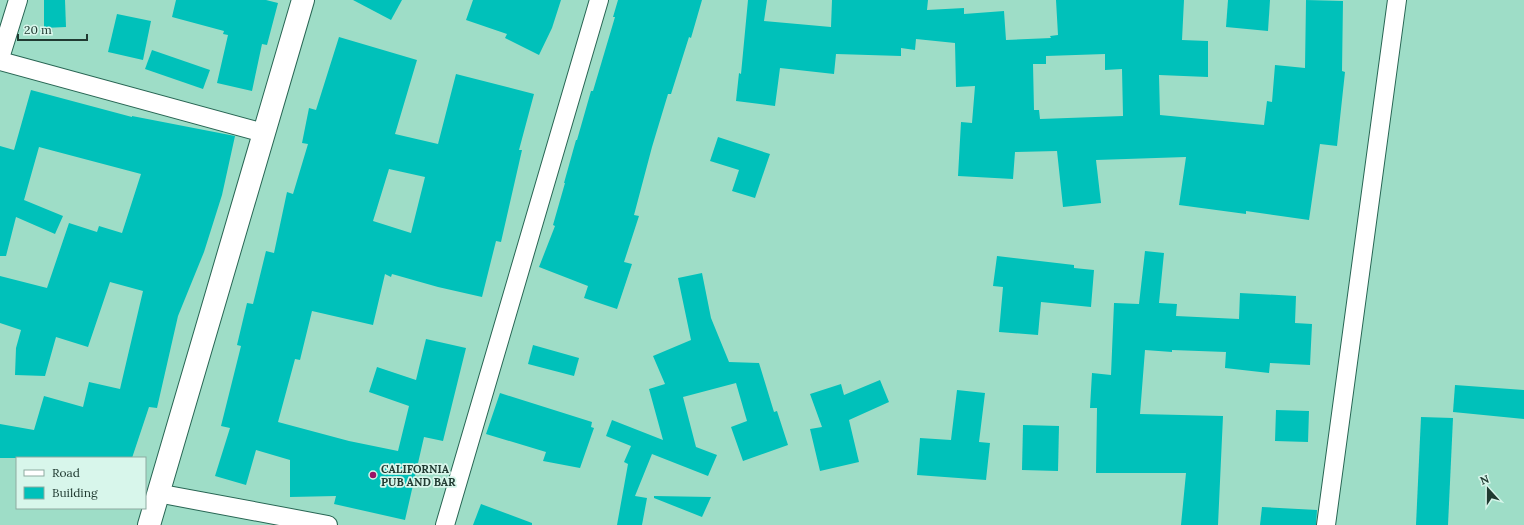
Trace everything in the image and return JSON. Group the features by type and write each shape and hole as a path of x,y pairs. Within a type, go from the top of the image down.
{"main road":[{"path":"149,525 157,493 303,0"}],"street":[{"path":"0,58 18,0"},
{"path":"445,525 599,0"},
{"path":"1326,525 1397,0"},
{"path":"0,61 264,133"},
{"path":"157,493 328,525"}],"building":[{"path":"44,0 65,0 66,27 44,28"},
{"path":"176,0 266,0 278,3 267,45 262,44 252,91 217,83 228,35 223,34 224,31 172,17"},
{"path":"353,0 402,0 391,20"},
{"path":"473,0 561,0 552,28 539,55 505,38 507,34 466,20"},
{"path":"618,0 702,0 691,38 689,37 671,94 668,94 652,147 634,215 639,216 624,262 632,264 617,309 584,298 588,286 539,267 555,226 553,225 564,183 591,91 593,91 615,17 613,17"},
{"path":"748,0 767,0 764,21 831,27 832,0 928,0 927,10 964,8 964,14 1004,11 1006,40 1051,38 1050,36 1058,35 1056,0 1184,0 1182,40 1208,41 1208,77 1159,75 1160,115 1264,125 1267,101 1272,102 1275,65 1305,68 1306,0 1343,1 1342,71 1345,72 1337,146 1320,144 1309,220 1246,211 1246,214 1179,205 1186,157 1096,160 1101,203 1063,207 1057,151 1015,152 1013,179 958,176 961,122 972,123 975,86 956,87 955,43 916,39 915,50 901,48 901,56 836,54 834,74 780,68 775,106 736,101 739,73 741,74","holes":["1105,54 1105,70 1122,69 1123,116 1040,119 1039,110 1034,110 1033,64 1046,64 1046,56"]},
{"path":"1228,0 1270,0 1268,31 1226,27"},
{"path":"117,14 151,21 143,60 108,52"},
{"path":"339,37 417,60 395,134 438,144 456,74 534,94 519,150 522,150 501,242 496,241 482,297 438,287 392,274 391,277 385,274 373,325 312,311 300,360 295,359 278,422 349,441 398,451 409,406 369,392 377,367 416,380 426,339 466,348 443,441 424,437 405,520 334,504 336,496 290,497 290,460 256,450 246,485 215,476 230,428 221,426 241,346 237,345 247,303 253,304 266,251 274,253 287,192 293,194 308,144 302,143 309,108 316,110","holes":["389,169 425,177 411,233 373,221"]},
{"path":"152,50 210,70 203,89 145,69"},
{"path":"31,90 132,117 235,136 222,195 204,252 178,316 157,408 149,407 132,457 0,458 0,424 34,430 44,396 83,407 89,382 120,389 143,291 110,282 88,347 56,337 45,376 15,375 16,348 21,330 0,323 0,276 47,288 69,223 97,232 99,226 122,233 141,174 39,147 24,200 63,216 55,234 16,217 6,256 0,256 0,146 14,150"},
{"path":"718,137 770,154 755,198 732,191 739,170 710,161"},
{"path":"1145,251 1164,253 1159,303 1177,304 1176,316 1239,319 1240,293 1296,296 1295,323 1312,324 1310,365 1270,363 1269,373 1225,368 1226,352 1172,350 1172,352 1145,350 1140,414 1223,416 1218,525 1181,525 1186,473 1096,473 1097,408 1090,408 1092,373 1111,375 1114,303 1139,304"},
{"path":"997,256 1074,265 1074,268 1094,270 1091,307 1041,302 1038,335 999,332 1003,287 993,286"},
{"path":"702,273 711,318 729,362 759,363 774,412 777,411 788,445 743,461 731,427 747,421 736,383 683,397 696,447 717,455 708,476 652,454 635,496 647,498 642,525 617,525 628,464 624,462 631,446 606,436 612,420 663,440 649,389 665,384 653,356 691,340 678,278"},
{"path":"533,345 579,358 574,376 528,364"},
{"path":"880,380 889,402 849,420 859,462 820,471 810,429 822,427 810,394 841,384 844,395"},
{"path":"1455,385 1524,390 1524,419 1453,412"},
{"path":"957,390 985,393 979,442 990,443 986,480 917,475 920,438 951,440"},
{"path":"500,393 592,422 591,427 594,428 580,468 543,461 546,452 486,434"},
{"path":"1276,410 1309,411 1308,442 1275,441"},
{"path":"1421,417 1453,418 1448,525 1416,525"},
{"path":"1023,425 1059,426 1058,471 1022,470"},
{"path":"654,496 711,497 702,517 654,498"},
{"path":"481,504 532,523 532,525 473,525"},
{"path":"1262,507 1317,510 1316,525 1260,525"}],"place":[{"name":"CALIFORNIA PUB AND BAR","path":"373,475"}]}
